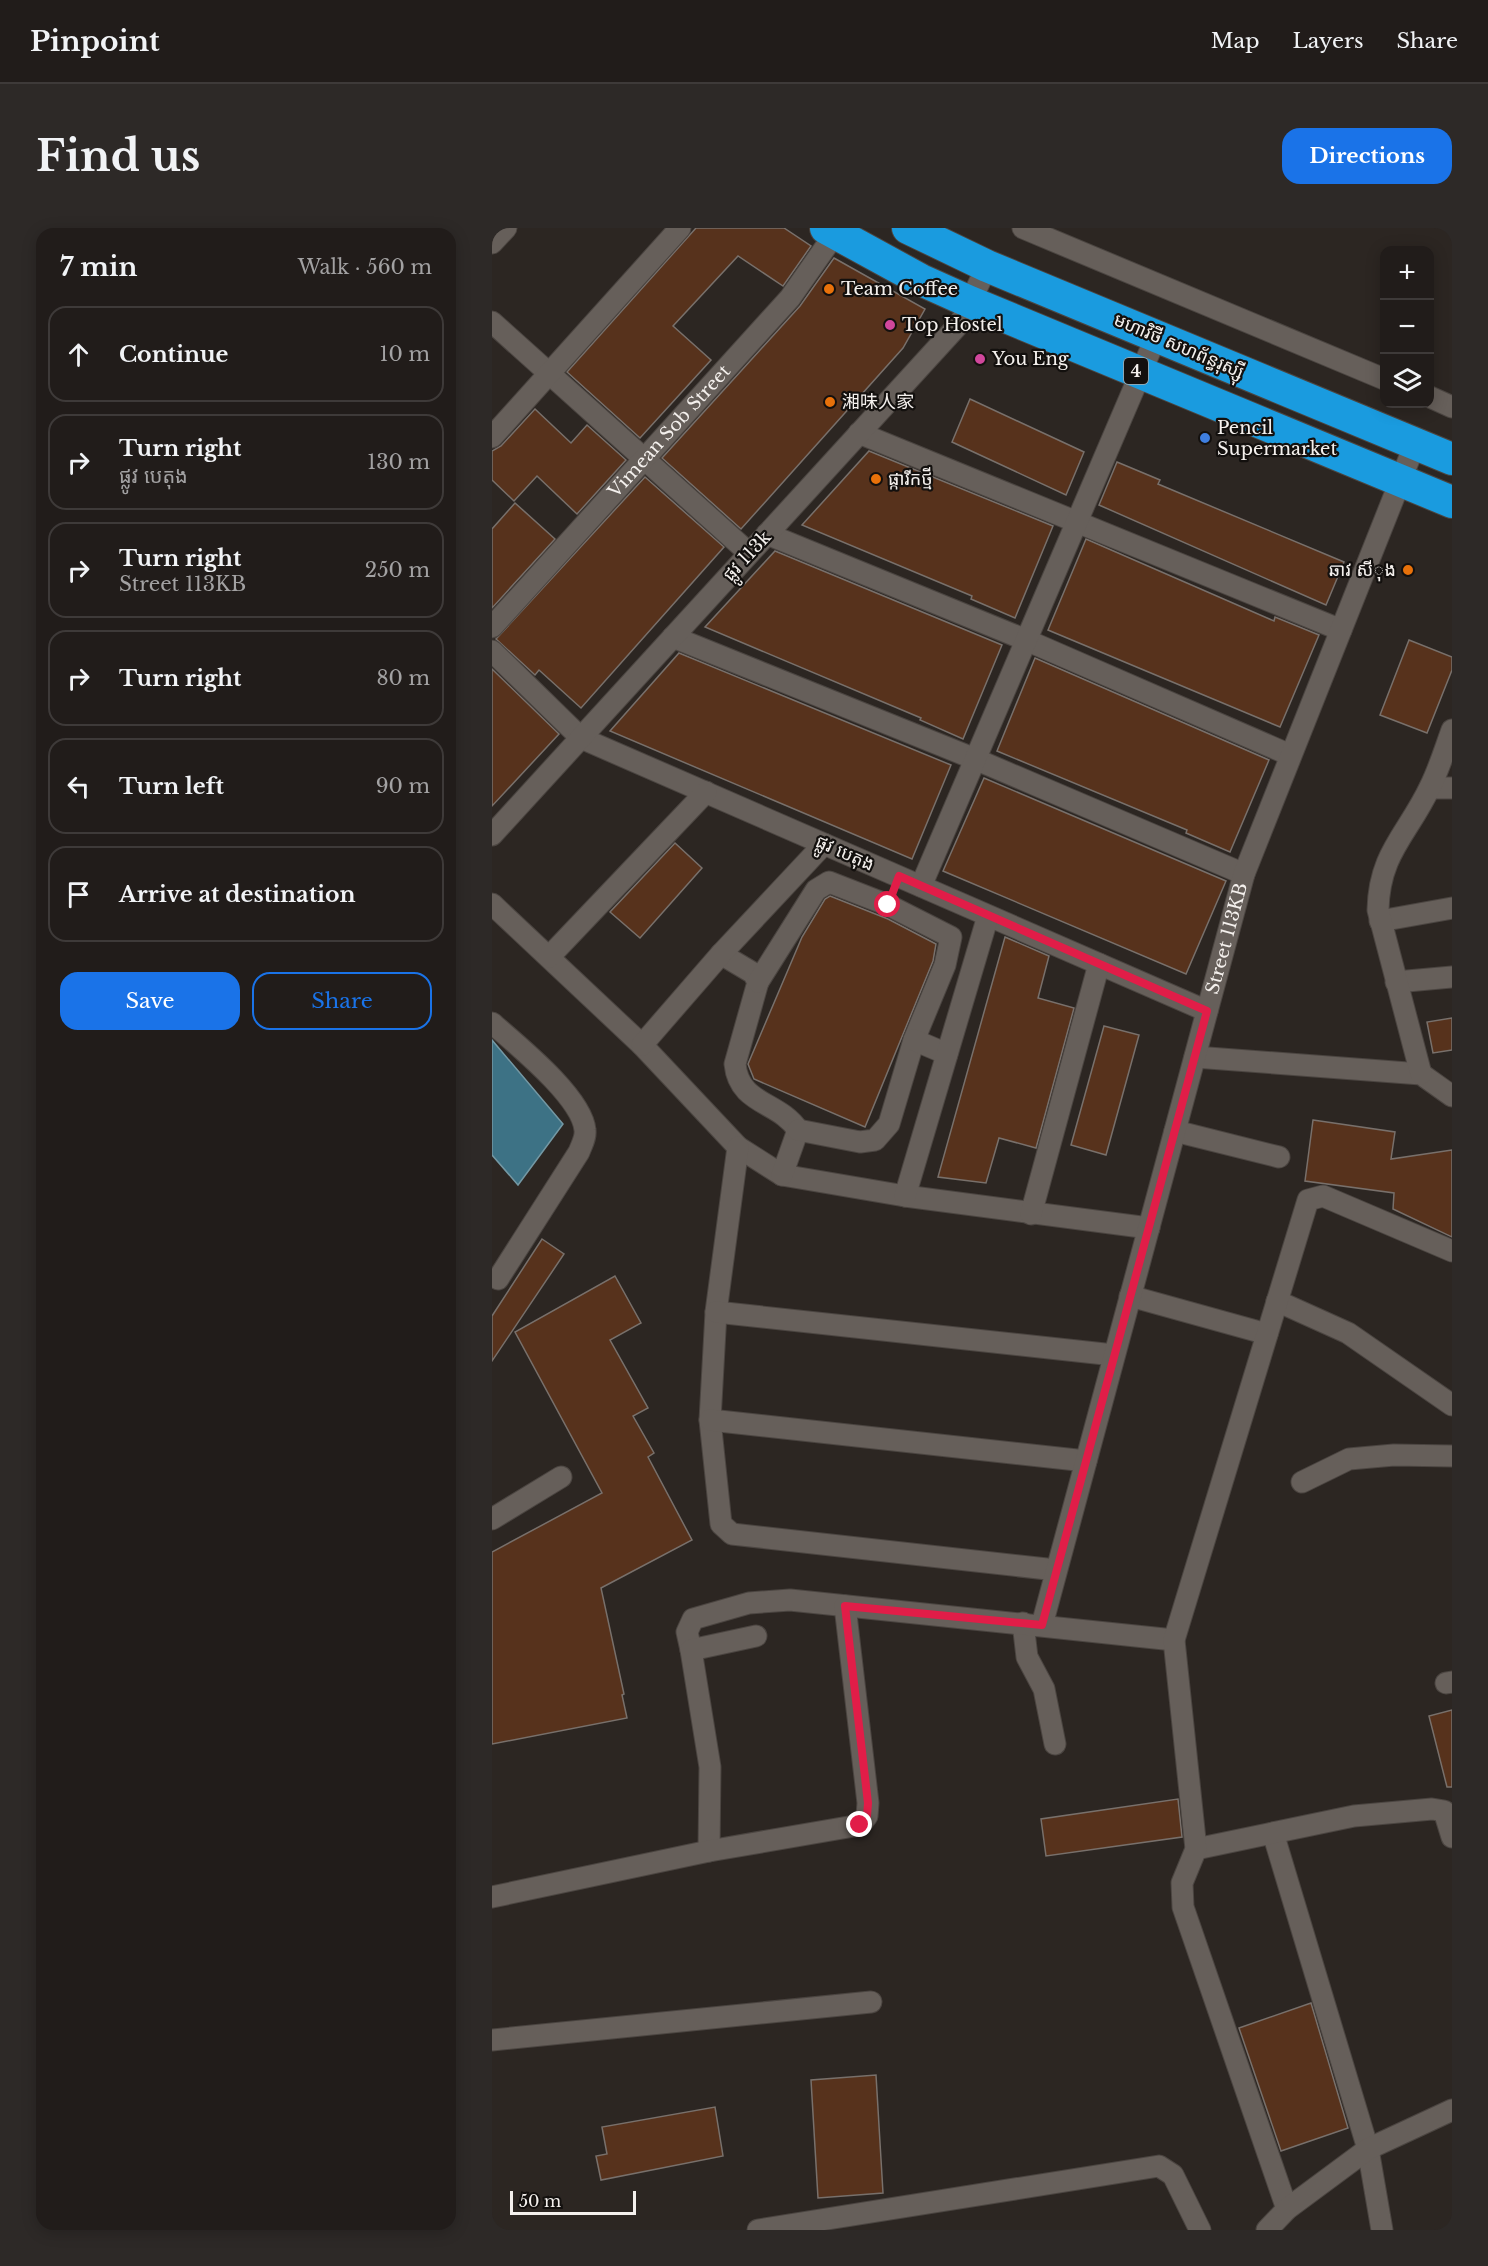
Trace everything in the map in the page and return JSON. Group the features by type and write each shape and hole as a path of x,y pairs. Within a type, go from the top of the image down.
{"highway":[{"name":"មហាវិថី សហព័ន្ធរុស្ស៊ី","path":"908,228 987,266 1452,459"},
{"name":"4","path":"833,230 921,280 970,302 1452,502"}],"street":[{"path":"492,243 506,228"},
{"path":"492,437 680,228"},
{"path":"1023,228 1380,377"},
{"name":"Vimean Sob Street","path":"492,627 790,298 833,230"},
{"name":"ផ្លូវ 113k","path":"492,836 961,322 987,266"},
{"path":"492,322 749,553"},
{"path":"921,886 1156,337"},
{"path":"1434,400 1452,407"},
{"path":"860,433 1341,630"},
{"name":"Street 113KB","path":"1032,1624 1056,1570 1244,874 1415,444"},
{"path":"767,534 1026,640 1290,755"},
{"path":"673,637 975,759 1244,874"},
{"path":"492,651 581,738"},
{"path":"1421,1074 1380,921 1378,886 1386,861 1430,788 1452,730"},
{"name":"ផ្លូវ បេតុង","path":"581,738 1207,1011"},
{"path":"1430,788 1452,788"},
{"path":"549,957 706,792"},
{"path":"642,1045 721,954 824,844"},
{"path":"888,905 899,876"},
{"path":"834,883 888,905 951,938 945,965 914,1040 889,1124 875,1140 860,1142 798,1130 792,1122 742,1089 737,1077 735,1064 753,1007 758,982 816,890 824,884 834,883"},
{"path":"492,904 642,1045 738,1147 782,1175 905,1196 1149,1228"},
{"path":"1380,921 1452,908"},
{"path":"905,1196 988,916"},
{"path":"721,954 753,973 758,982"},
{"path":"1031,1214 1099,964"},
{"path":"1396,982 1452,977"},
{"path":"492,1023 543,1068 581,1114 586,1132 579,1152 498,1279"},
{"path":"914,1040 947,1054"},
{"path":"1195,1057 1421,1074 1452,1096"},
{"path":"782,1175 798,1130"},
{"path":"1174,1131 1279,1157"},
{"path":"738,1147 716,1312 710,1420 721,1524 732,1534 1056,1570"},
{"path":"1287,2209 1183,1907 1182,1883 1196,1849 1173,1640 1308,1200 1312,1197 1323,1196 1452,1251"},
{"path":"1130,1296 1267,1334"},
{"path":"1277,1301 1348,1333 1452,1405"},
{"path":"716,1312 1114,1355"},
{"path":"710,1420 1086,1461"},
{"path":"1302,1482 1349,1459 1395,1455 1452,1456"},
{"path":"492,1519 561,1477"},
{"path":"709,1851 710,1767 687,1632 693,1619 749,1603 790,1600 1173,1640"},
{"path":"492,1897 709,1851 860,1825 867,1816 868,1803 845,1606"},
{"path":"1032,1624 1027,1657 1044,1689 1055,1744"},
{"path":"691,1650 756,1636"},
{"path":"1196,1849 1354,1816 1432,1809 1444,1811 1452,1834"},
{"path":"1273,1833 1368,2149 1382,2230"},
{"path":"492,2040 871,2002"},
{"path":"1267,2230 1287,2209 1368,2149 1452,2110"},
{"path":"758,2230 894,2220 1159,2166 1173,2175 1200,2230"}],"water":[{"path":"492,1040 563,1124 518,1185 492,1155"}],"building":[{"path":"696,228 784,228 811,246 783,286 738,256 673,326 711,360 640,438 567,372"},
{"path":"834,258 925,309 903,348 741,529 662,458 800,306"},
{"path":"970,399 1084,452 1066,495 952,442"},
{"path":"535,409 571,443 587,425 626,460 577,514 537,476 514,501 492,480 492,451 501,446"},
{"path":"869,451 1053,526 1015,618 971,599 972,596 802,525"},
{"path":"1117,462 1160,480 1158,484 1344,562 1326,605 1099,505"},
{"path":"645,477 724,547 581,708 539,670 535,675 496,639"},
{"path":"515,503 555,539 492,608 492,529"},
{"path":"1086,539 1274,621 1275,617 1319,635 1280,727 1048,630"},
{"path":"775,551 1002,645 963,739 920,720 921,718 705,627"},
{"path":"1409,640 1452,657 1452,670 1427,733 1380,715"},
{"path":"679,653 951,765 912,859 610,731"},
{"path":"1035,658 1269,760 1230,852 1186,833 1187,830 997,751"},
{"path":"492,669 559,734 492,806"},
{"path":"984,778 1226,881 1186,974 943,871"},
{"path":"675,843 702,868 640,938 610,912"},
{"path":"830,896 888,919 936,944 933,961 865,1127 754,1079 748,1064 802,937 825,899"},
{"path":"1005,937 1049,956 1038,998 1074,1008 1036,1148 999,1138 986,1183 938,1177"},
{"path":"1452,1018 1452,1050 1433,1053 1427,1022"},
{"path":"1104,1026 1139,1035 1106,1155 1071,1145"},
{"path":"1313,1120 1395,1132 1391,1159 1452,1150 1452,1237 1393,1209 1394,1193 1305,1181"},
{"path":"542,1239 564,1254 492,1361 492,1316"},
{"path":"615,1276 641,1323 610,1340 648,1408 633,1416 654,1453 648,1457 692,1540 601,1588 627,1718 492,1744 492,1552 602,1493 515,1332"},
{"path":"1452,1710 1452,1787 1447,1787 1429,1716"},
{"path":"1178,1799 1182,1837 1046,1856 1041,1819"},
{"path":"1311,2003 1348,2128 1281,2151 1239,2028"},
{"path":"876,2075 883,2193 818,2198 811,2080"},
{"path":"715,2107 723,2156 601,2180 596,2156 607,2154 602,2127"}],"place":[{"name":"Team Coffee","path":"829,289"},
{"name":"Top Hostel","path":"890,325"},
{"name":"You Eng","path":"980,359"},
{"name":"湘味人家","path":"830,402"},
{"name":"Pencil Supermarket","path":"1205,438"},
{"name":"ផ្ការីកថ្មី","path":"876,479"},
{"name":"ឆាវ សីុង","path":"1408,570"}],"route":[{"path":"860,1825 867,1816 868,1803 845,1606 1042,1625 1207,1011 899,876 888,905"}]}
